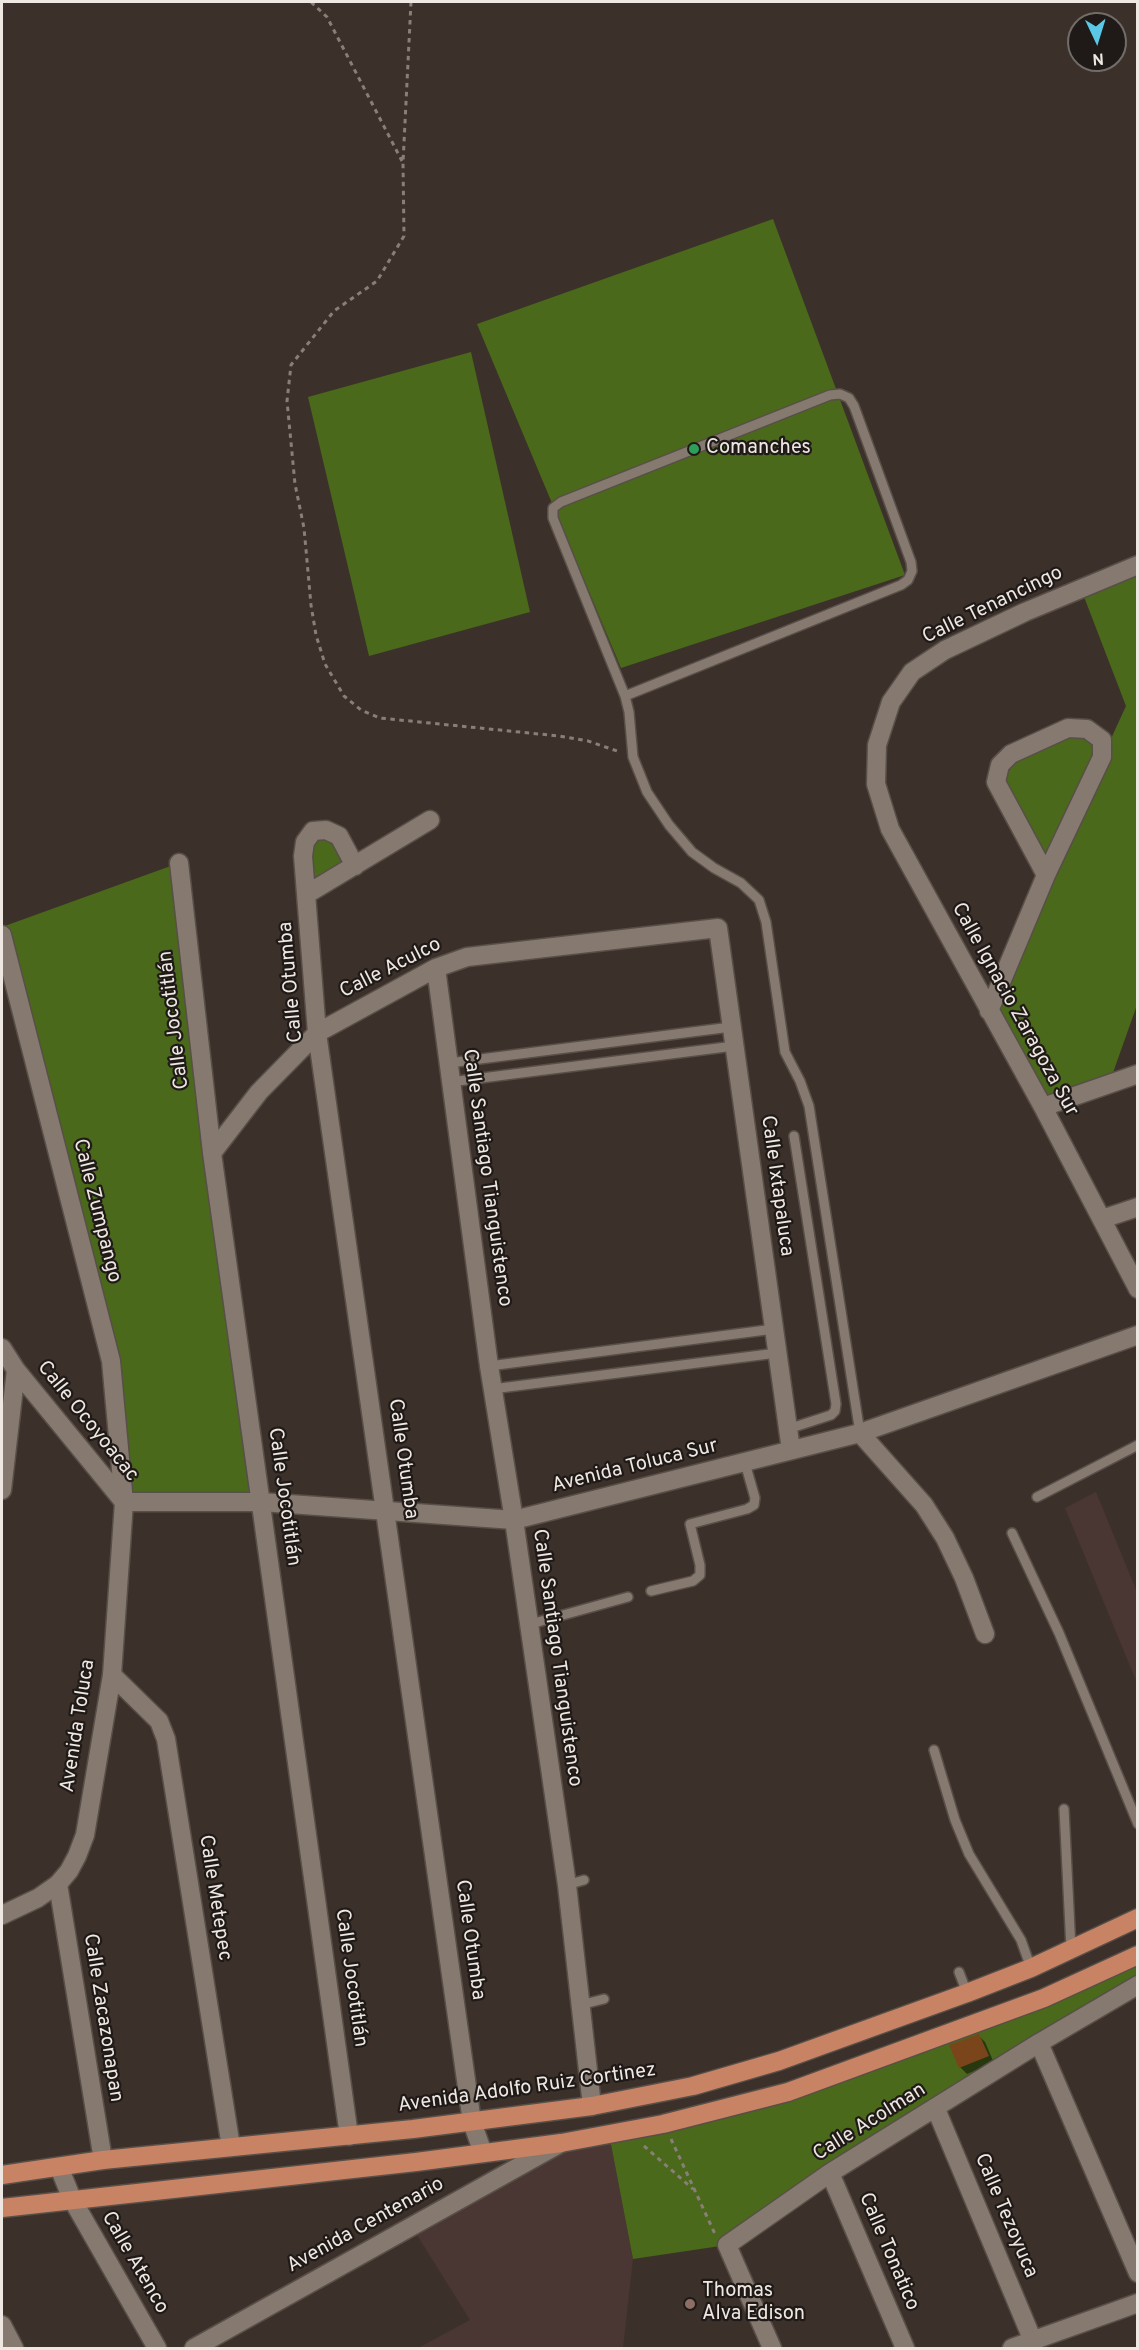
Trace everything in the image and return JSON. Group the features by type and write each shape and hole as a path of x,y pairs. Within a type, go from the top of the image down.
{"main road":[{"name":"Avenida Adolfo Ruiz Cortinez","path":"2,2175 103,2160 472,2122 592,2106 693,2086 755,2068 968,1993 1031,1968 1137,1918"},
{"path":"2,2208 483,2153 561,2143 663,2124 763,2100 1044,1998 1137,1955"},
{"path":"755,2068 763,2100"}],"street":[{"name":"Calle Tenancingo","path":"877,745 891,702 912,672 955,645 1025,612 1137,565"},
{"path":"989,1011 1046,875 1102,757 1102,740 1087,729 1068,728 1011,754 1000,765 996,782 1046,875"},
{"name":"Calle Ignacio Zaragoza Sur","path":"877,745 876,784 890,830 1043,1107 1137,1289"},
{"path":"307,894 430,820"},
{"name":"Calle Otumba","path":"355,866 339,836 326,830 314,831 305,842 303,856 317,1033 472,2122 483,2153"},
{"name":"Calle Jocotitlán","path":"179,863 212,1153 349,2136"},
{"name":"Calle Aculco","path":"212,1153 259,1092 317,1033 436,968 467,957 718,928"},
{"name":"Calle Ixtapaluca","path":"718,928 791,1450"},
{"name":"Calle Zumpango","path":"2,935 111,1361 124,1502"},
{"name":"Calle Santiago Tianguistenco","path":"436,968 492,1389 514,1520 527,1625 575,1882 580,2005 592,2106"},
{"path":"1043,1107 1137,1074"},
{"path":"1102,1220 1137,1206"},
{"name":"Avenida Toluca Sur","path":"124,1502 261,1502 514,1520 860,1433 1137,1335"},
{"name":"Calle Ocoyoacac","path":"2,1348 16,1370 124,1502"},
{"path":"2,1490 16,1370"},
{"path":"860,1433 924,1505 964,1578 985,1634"},
{"name":"Avenida Toluca","path":"2,1915 38,1898 58,1884 69,1871 85,1835 112,1676 124,1502"},
{"name":"Calle Metepec","path":"112,1676 159,1721 166,1739 231,2147"},
{"name":"Calle Zacazonapan","path":"58,1884 103,2160"},
{"name":"Calle Acolman","path":"727,2245 830,2173 1137,1985"},
{"path":"1039,2043 1137,2273"},
{"name":"Calle Tezoyuca","path":"936,2109 1033,2341"},
{"name":"Avenida Centenario","path":"194,2349 561,2143"},
{"name":"Calle Atenco","path":"59,2167 72,2199 157,2349"},
{"name":"Calle Tonatico","path":"830,2173 904,2349"},
{"path":"727,2245 772,2349"},
{"path":"1012,2349 1137,2303"},
{"path":"2,2325 14,2349"}],"lane":[{"path":"625,696 901,585 908,579 912,571 911,562 855,406 849,398 840,394 830,394 561,502 553,508 554,518 625,696 629,712 633,757 647,792 669,825 692,852 741,883 759,900 766,922 785,1052 800,1081 809,1106 860,1433"},
{"path":"449,1063 731,1027"},
{"path":"450,1082 734,1046"},
{"path":"788,1430 831,1415 835,1411 836,1404 794,1136"},
{"path":"489,1366 774,1329"},
{"path":"492,1389 777,1353"},
{"path":"1036,1497 1137,1445"},
{"path":"651,1591 693,1581 700,1575 700,1565 690,1524 747,1509 754,1505 755,1498 745,1463"},
{"path":"1012,1533 1059,1633 1137,1824"},
{"path":"527,1625 628,1597"},
{"path":"934,1750 955,1820 969,1854 1021,1940 1031,1968"},
{"path":"1064,1809 1071,1949"},
{"path":"959,1972 968,1993"},
{"path":"580,2005 604,1999"}],"path":[{"path":"311,2 327,17 403,163"},
{"path":"411,2 403,163 404,236 377,281 334,311 291,365 288,413 295,484 316,635 325,664 344,696 361,710 380,718 559,735 588,741 633,757"},
{"path":"663,2124 717,2238 727,2245"},
{"path":"627,2131 694,2190"}],"shaded area":[{"path":"1096,1492 1137,1592 1137,1683 1065,1508"},
{"path":"609,2134 633,2259 623,2348 418,2348 470,2320 412,2227 564,2143"}],"green space":[{"name":"Comanches","path":"773,219 905,575 621,668 477,324"},
{"path":"471,352 530,612 369,656 308,397"},
{"path":"1137,563 1137,1005 1109,1084 1043,1107 989,1011 1046,875 1003,797 1000,765 1087,729 1103,756 1126,706 1081,589"},
{"path":"326,830 355,866 307,894 313,831"},
{"path":"179,863 261,1502 124,1502 111,1361 2,927"},
{"path":"1137,1955 1137,1985 727,2245 633,2259 609,2134 763,2100"}],"building":[{"path":"979,2034 989,2056 959,2068 949,2045"}],"place":[{"name":"Comanches","path":"694,449"},
{"name":"Thomas Alva Edison","path":"690,2304"}]}
